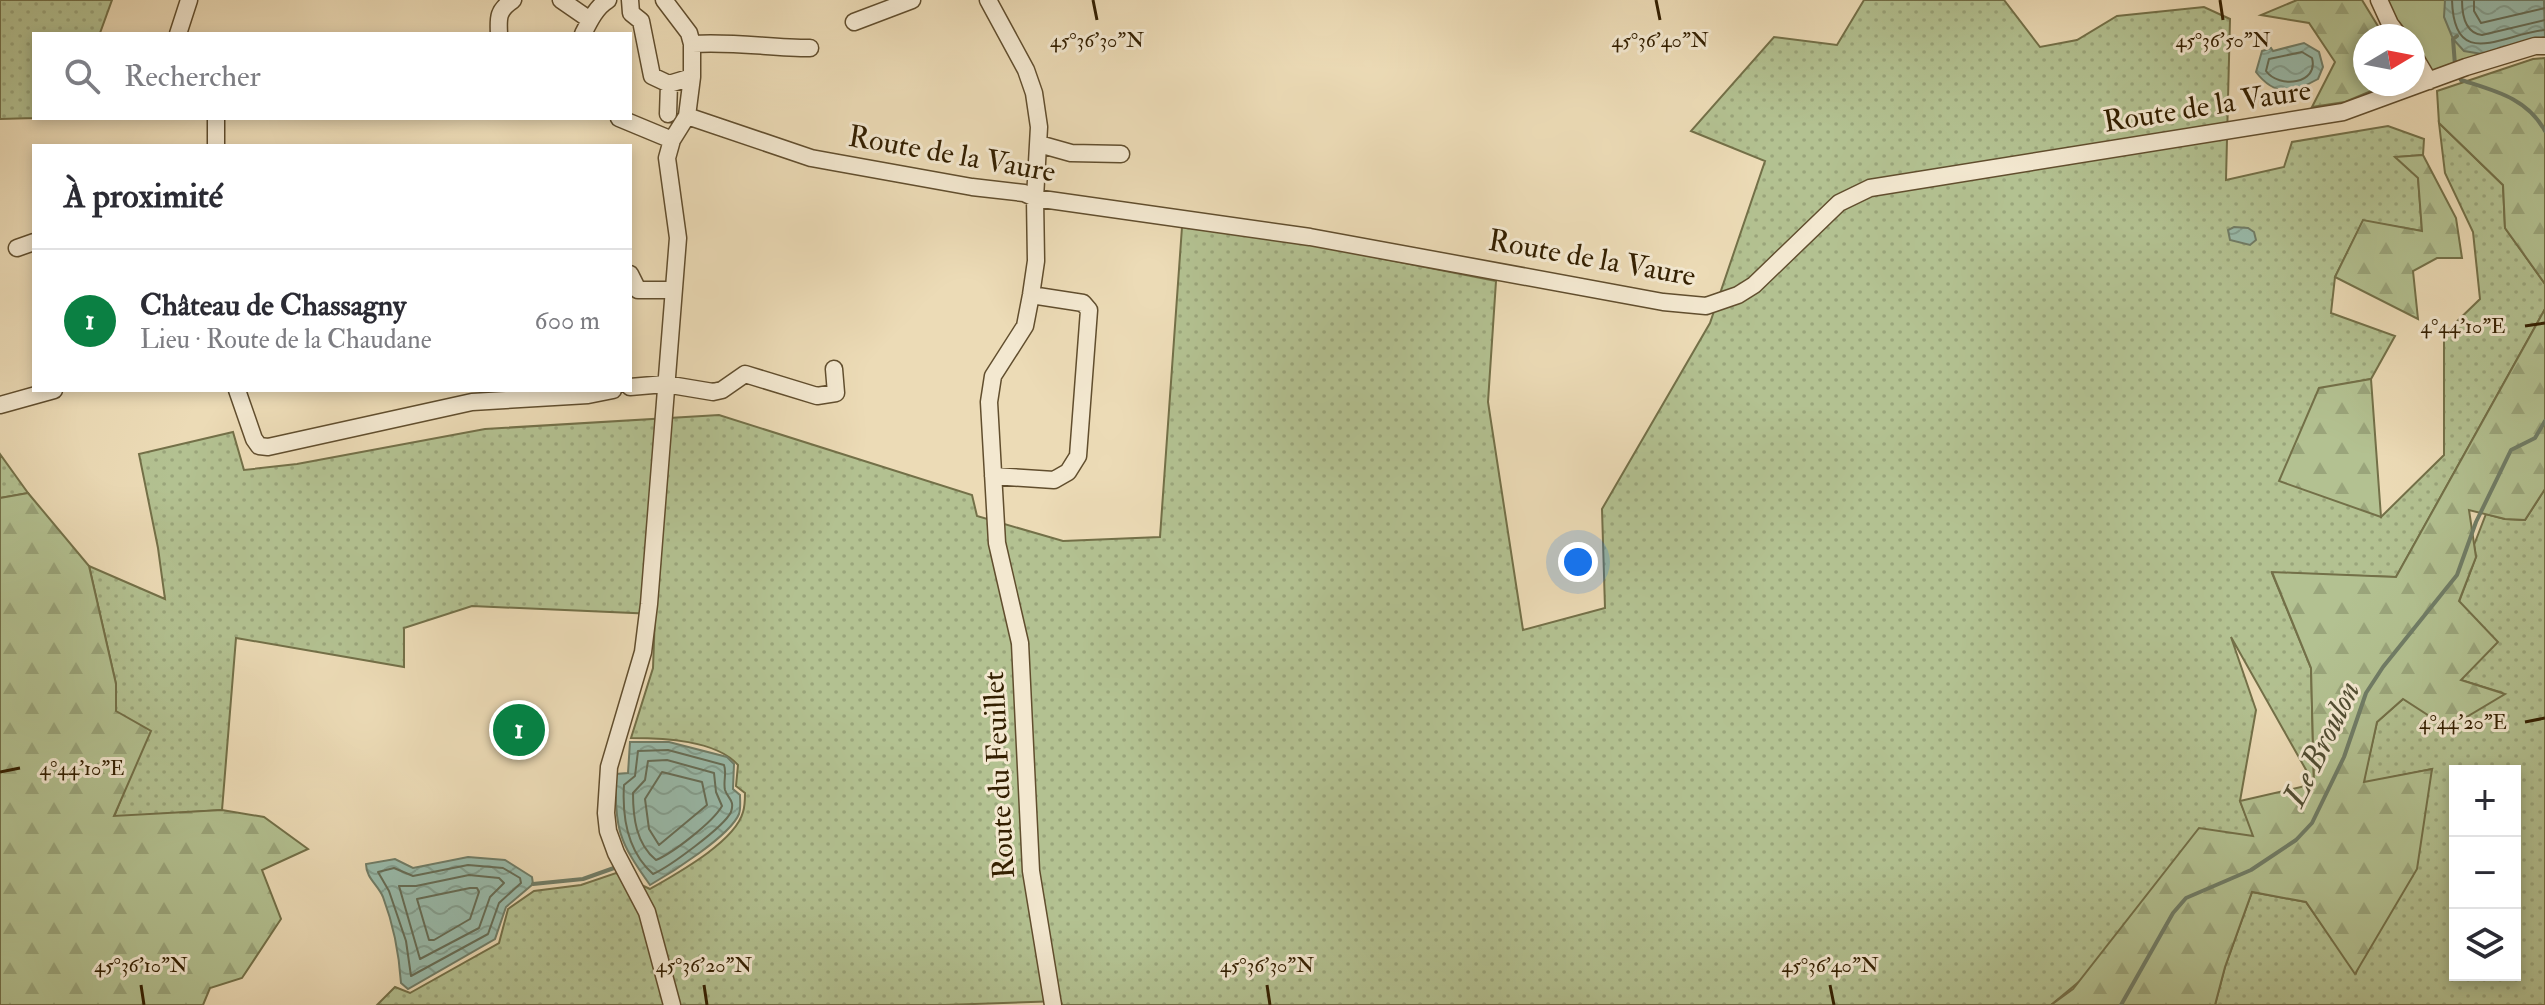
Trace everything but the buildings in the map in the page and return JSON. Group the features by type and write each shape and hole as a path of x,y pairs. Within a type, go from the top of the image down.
{"street":[{"path":"179,32 189,0"},
{"path":"499,32 498,17 502,8 513,0"},
{"path":"561,0 586,27 603,2 608,0"},
{"path":"630,0 631,13 641,21 652,76 669,84 692,77"},
{"path":"664,0 682,23 692,44 692,77 687,116 672,140 667,158 679,232 649,604 643,652 614,747 606,788 606,813 608,831 616,853 647,912 672,1005"},
{"path":"854,22 912,0"},
{"name":"Route du Feuillet","path":"988,0 1021,60 1034,93 1039,144 1035,198 1036,261 1025,326 993,376 989,388 997,543 1020,643 1031,871 1053,1005"},
{"path":"2379,0 2390,24"},
{"path":"692,44 728,42 810,48"},
{"name":"Route de la Vaure","path":"687,116 811,158 972,187 1024,193 1035,198 1310,237 1663,302 1706,306 1721,303 1754,285 1839,203 1870,188 2343,112 2466,67 2535,46 2545,46"},
{"path":"2425,74 2429,81"},
{"path":"668,114 669,84"},
{"path":"216,120 216,144"},
{"path":"624,120 672,140"},
{"path":"1039,144 1071,153 1121,154"},
{"path":"17,248 32,243"},
{"path":"632,278 638,290 673,290"},
{"path":"993,476 1054,480 1068,472 1078,456 1089,310 1083,303 1031,295"},
{"path":"632,387 665,384 713,392 722,390 745,374 817,396 836,393 834,369"},
{"path":"0,405 47,392"},
{"path":"238,392 259,446 268,447 472,402 557,393 588,395 603,392"}],"green space":[{"path":"0,0 112,0 100,32 32,32 32,118 0,119"},
{"path":"1864,0 2004,0 2040,47 2077,40 2117,16 2204,7 2230,19 2226,180 2284,167 2292,142 2388,126 2424,139 2423,155 2396,157 2418,177 2422,231 2363,221 2335,277 2331,313 2395,336 2371,379 2319,389 2381,517 2444,455 2444,334 2480,299 2473,232 2445,173 2439,123 2503,185 2505,228 2545,284 2545,309 2396,577 2272,573 2311,668 2314,784 2231,637 2256,710 2240,801 2254,836 2051,1005 1062,1005 1061,1001 945,1005 377,1005 395,987 410,993 499,943 508,909 534,891 581,885 616,873 650,889 717,846 738,823 744,810 745,793 736,786 738,765 728,757 703,745 688,742 631,738 653,668 655,614 472,606 404,628 404,667 236,638 222,810 114,817 130,776 115,711 116,684 89,566 165,599 139,454 233,432 244,470 297,464 485,429 719,415 972,495 977,516 1063,541 1160,537 1182,227 1273,237 1496,281 1488,402 1523,630 1605,608 1602,509 1710,323 1765,161 1691,131 1774,37 1837,45"},
{"path":"2297,0 2362,0 2377,24 2353,24 2353,96 2359,96 2345,102 2312,107 2335,62 2309,23 2261,15"},
{"path":"2388,0 2545,0 2545,37 2482,54 2433,73 2425,62 2425,24 2394,22"},
{"path":"2545,58 2545,284 2505,228 2503,185 2439,123 2437,91 2533,59"},
{"path":"2423,155 2456,218 2462,258 2437,258 2413,271 2418,319 2335,277 2363,220 2422,231 2418,178 2395,157"},
{"path":"2545,309 2545,489 2525,520 2505,519 2469,510 2476,557 2459,601 2498,642 2461,680 2505,694 2448,728 2403,699 2377,722 2364,782 2432,769 2417,869 2355,974 2306,902 2252,892 2215,1005 2051,1005 2073,989 2199,828 2253,836 2240,801 2314,784 2311,668 2272,572 2396,577"},
{"path":"2371,379 2381,517 2279,481 2319,388"},
{"path":"0,454 28,493 0,498"},
{"path":"2545,489 2545,1005 2215,1005 2252,892 2306,902 2356,973 2432,769 2363,783 2377,722 2403,699 2503,693 2461,680 2459,602 2476,557 2474,545 2486,514 2525,520"},
{"path":"28,493 89,566 116,684 116,711 151,731 114,816 222,810 264,817 308,849 262,870 281,919 242,978 210,988 203,1005 0,1005 0,498"}],"water":[{"path":"2445,0 2544,0 2545,37 2482,54 2464,51 2453,39 2444,17"},
{"path":"2304,43 2319,52 2323,67 2318,79 2285,90 2270,86 2256,72 2262,51"},
{"path":"2248,228 2254,232 2256,240 2250,245 2230,240 2228,230"},
{"path":"630,742 669,742 727,757 734,764 733,789 740,795 739,814 724,833 650,885 625,845 616,808 616,774 628,773"},
{"path":"468,857 505,860 532,877 533,884 506,907 495,939 408,989 401,983 387,908 366,864 395,859 413,868"}],"waterway":[{"name":"Le Broulon","path":"2455,65 2453,39 2457,36"},
{"name":"Le Broulon","path":"2458,74 2461,80 2498,92 2519,103 2545,131"},
{"name":"Le Broulon","path":"2121,1005 2173,913 2186,898 2251,870 2296,840 2312,823 2344,757 2366,693 2383,667 2457,575 2476,522 2511,450 2535,438 2545,421"},
{"path":"533,884 583,879 614,868"}],"place":[{"name":"Château de Chassagny","path":"519,730"}]}
